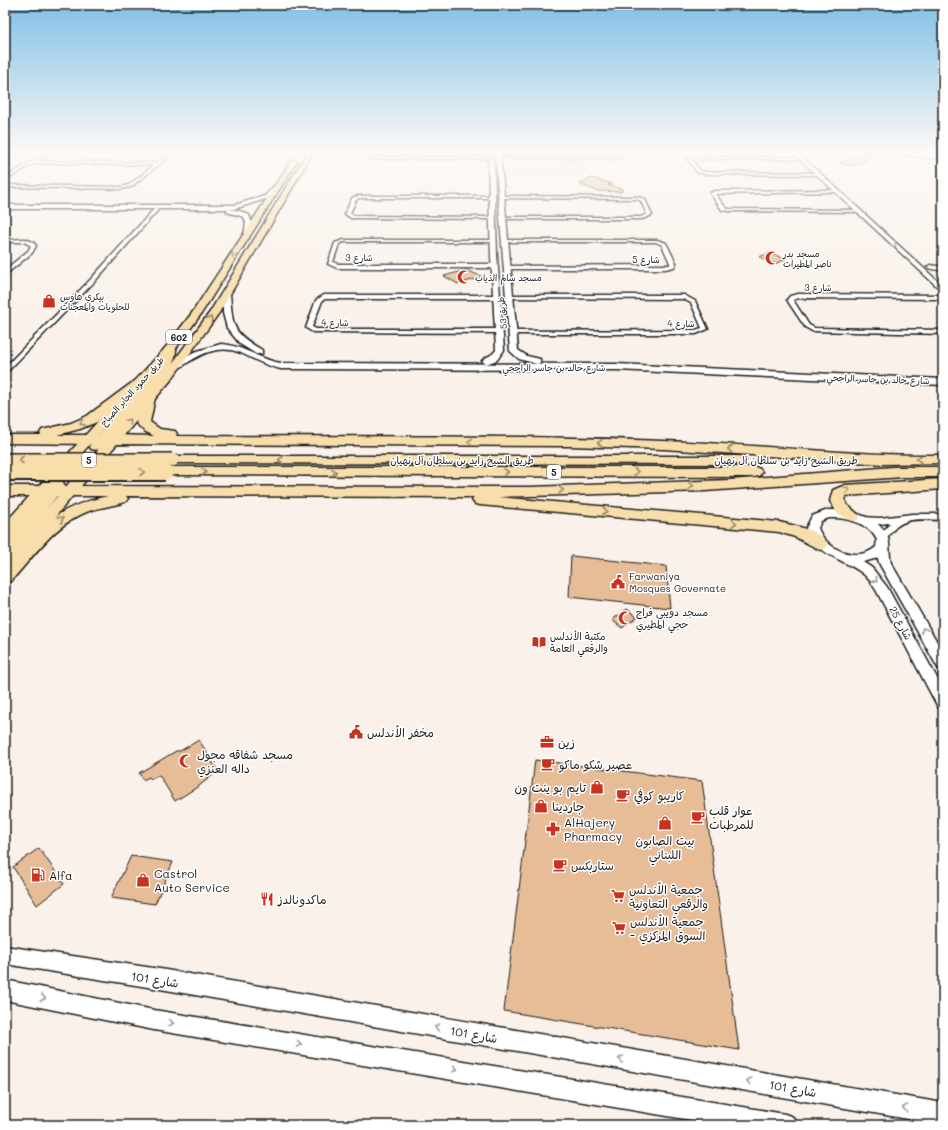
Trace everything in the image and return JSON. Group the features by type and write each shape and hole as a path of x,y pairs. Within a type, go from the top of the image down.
{"highway":[{"path":"5,550 87,449 99,440 161,372 170,358 170,349"},
{"path":"5,439 74,427 91,420 123,394 137,385"},
{"path":"149,398 142,423 146,428 158,433 285,434 342,440"},
{"path":"5,439 342,440 664,445 894,460"},
{"path":"5,439 36,444 46,450 48,457 42,466 30,476 5,482"},
{"path":"137,492 115,486 109,478 113,466 128,453 144,448 286,445 342,440"},
{"name":"طريق الشيخ زايد بن سلطان آل نهيان","path":"5,460 168,466 943,472"},
{"name":"طريق الشيخ زايد بن سلطان آل نهيان","path":"5,472 168,466 943,460"},
{"path":"5,490 50,495 137,492 384,492 705,486 903,472"},
{"path":"856,518 841,508 837,501 838,493 845,490 943,484"},
{"path":"5,577 51,527 62,517 78,509 100,502 124,498 256,492"},
{"path":"384,492 779,527 796,531 820,544"}],"main road":[{"name":"طريق حمود الجابر الصباح","path":"50,495 99,440 137,385 170,349 196,314 266,204"},
{"path":"267,204 272,206 280,204"},
{"name":"طريق حمود الجابر الصباح","path":"99,440 149,398 175,367 226,294 280,204"},
{"name":"602","path":"5,532 50,495"},
{"name":"602","path":"5,566 50,495"}],"street":[{"path":"5,208 156,210 240,209 252,204"},
{"path":"352,204 347,214 353,217 492,218"},
{"name":"طريق 53","path":"492,204 500,346"},
{"name":"طريق 53","path":"502,204 514,346"},
{"path":"503,218 642,218 650,215 645,204"},
{"path":"720,204 724,209 729,210 857,211"},
{"path":"852,204 857,211 943,290"},
{"path":"860,204 892,232"},
{"path":"5,208 240,209 248,219 246,235"},
{"path":"5,371 93,280 156,210"},
{"name":"شارع 3","path":"493,241 348,240 337,243 330,264 337,266 495,266"},
{"path":"5,241 24,241 32,243 34,246 30,252 5,273"},
{"name":"شارع 5","path":"505,241 657,241 664,244 673,263 672,266 665,267 507,267"},
{"path":"494,253 506,253"},
{"path":"927,264 941,272"},
{"path":"216,348 224,339 230,327 227,316 226,294"},
{"name":"شارع 3","path":"943,297 798,296 792,297 790,300 807,326 814,330 943,332"},
{"name":"شارع 4","path":"497,297 324,297 318,300 308,326 311,330 316,331 499,331"},
{"name":"شارع 4","path":"509,297 684,297 693,302 706,329 696,332 512,332"},
{"name":"شارع خالد بن جاسر الراجحي","path":"230,327 237,338 258,352 273,358 286,360 338,364 616,367 683,366"},
{"path":"486,361 498,355 500,346 508,348 514,346 517,354 526,359 537,361"},
{"name":"شارع خالد بن جاسر الراجحي","path":"175,367 198,352 216,348 238,349 271,365 537,361 683,366 885,377 943,382"},
{"name":"شارع خالد بن جاسر الراجحي","path":"885,377 943,374"},
{"path":"900,520 890,527 876,555 866,558 844,556 830,550 820,544 812,532 812,525 816,519 828,514 880,521 900,520 912,517 943,517"},
{"path":"856,518 873,527 882,544"},
{"name":"شارع 25","path":"882,544 885,563 943,664"},
{"name":"شارع 25","path":"844,556 864,568 881,587 943,702"},
{"name":"شارع 101","path":"5,955 160,979 943,1114"},
{"path":"5,990 154,1020 785,1125"}],"building":[{"name":"مسجد بدر ناصر المطيرات","path":"769,253 786,259 775,264 759,257"},
{"name":"مسجد سالم الذياب","path":"466,270 483,277 458,284 444,276"},
{"name":"Farwaniya Mosques Governate","path":"571,556 666,566 670,608 569,597"},
{"name":"مسجد دويبي فراج حجي المطيري","path":"627,609 637,617 622,628 612,620"},
{"name":"مسجد شفاقه مجول داله العنزي","path":"199,740 218,771 199,786 175,801 159,775 151,779 149,777 143,780 139,773 176,751 180,751"},
{"name":"جمعية الأندلس والرقعي التعاونية","path":"535,760 702,781 739,1050 504,1011"},
{"name":"Alfa","path":"39,848 64,884 37,905 13,867"},
{"name":"Castrol Auto Service","path":"131,856 173,862 155,904 111,898"}],"place":[{"name":"مسجد بدر ناصر المطيرات","path":"772,258"},
{"name":"مسجد سالم الذياب","path":"464,277"},
{"name":"بيكري هاوس للحلويات والمعجنات","path":"49,301"},
{"name":"Farwaniya Mosques Governate","path":"618,582"},
{"name":"مسجد دويبي فراج حجي المطيري","path":"625,618"},
{"name":"مكتبة الأندلس والرقعي العامة","path":"539,642"},
{"name":"مخفر الأندلس","path":"356,732"},
{"name":"زين","path":"547,742"},
{"name":"مسجد شفاقه مجول داله العنزي","path":"186,761"},
{"name":"عصير شكو ماكو","path":"548,764"},
{"name":"تايم بو ينت ون","path":"597,787"},
{"name":"كاريبو كوفي","path":"623,795"},
{"name":"جاردينا","path":"541,806"},
{"name":"عوار قلب للمرطبات","path":"698,817"},
{"name":"بيت الصابون اللبناني","path":"665,823"},
{"name":"AlHajery Pharmacy","path":"553,829"},
{"name":"ستاربكس","path":"560,865"},
{"name":"Alfa","path":"38,875"},
{"name":"Castrol Auto Service","path":"143,880"},
{"name":"جمعية الأندلس والرقعي التعاونية","path":"618,896"},
{"name":"ماكدونالدز","path":"267,899"},
{"name":"جمعية الأندلس - السوق المركزي","path":"619,928"}]}
